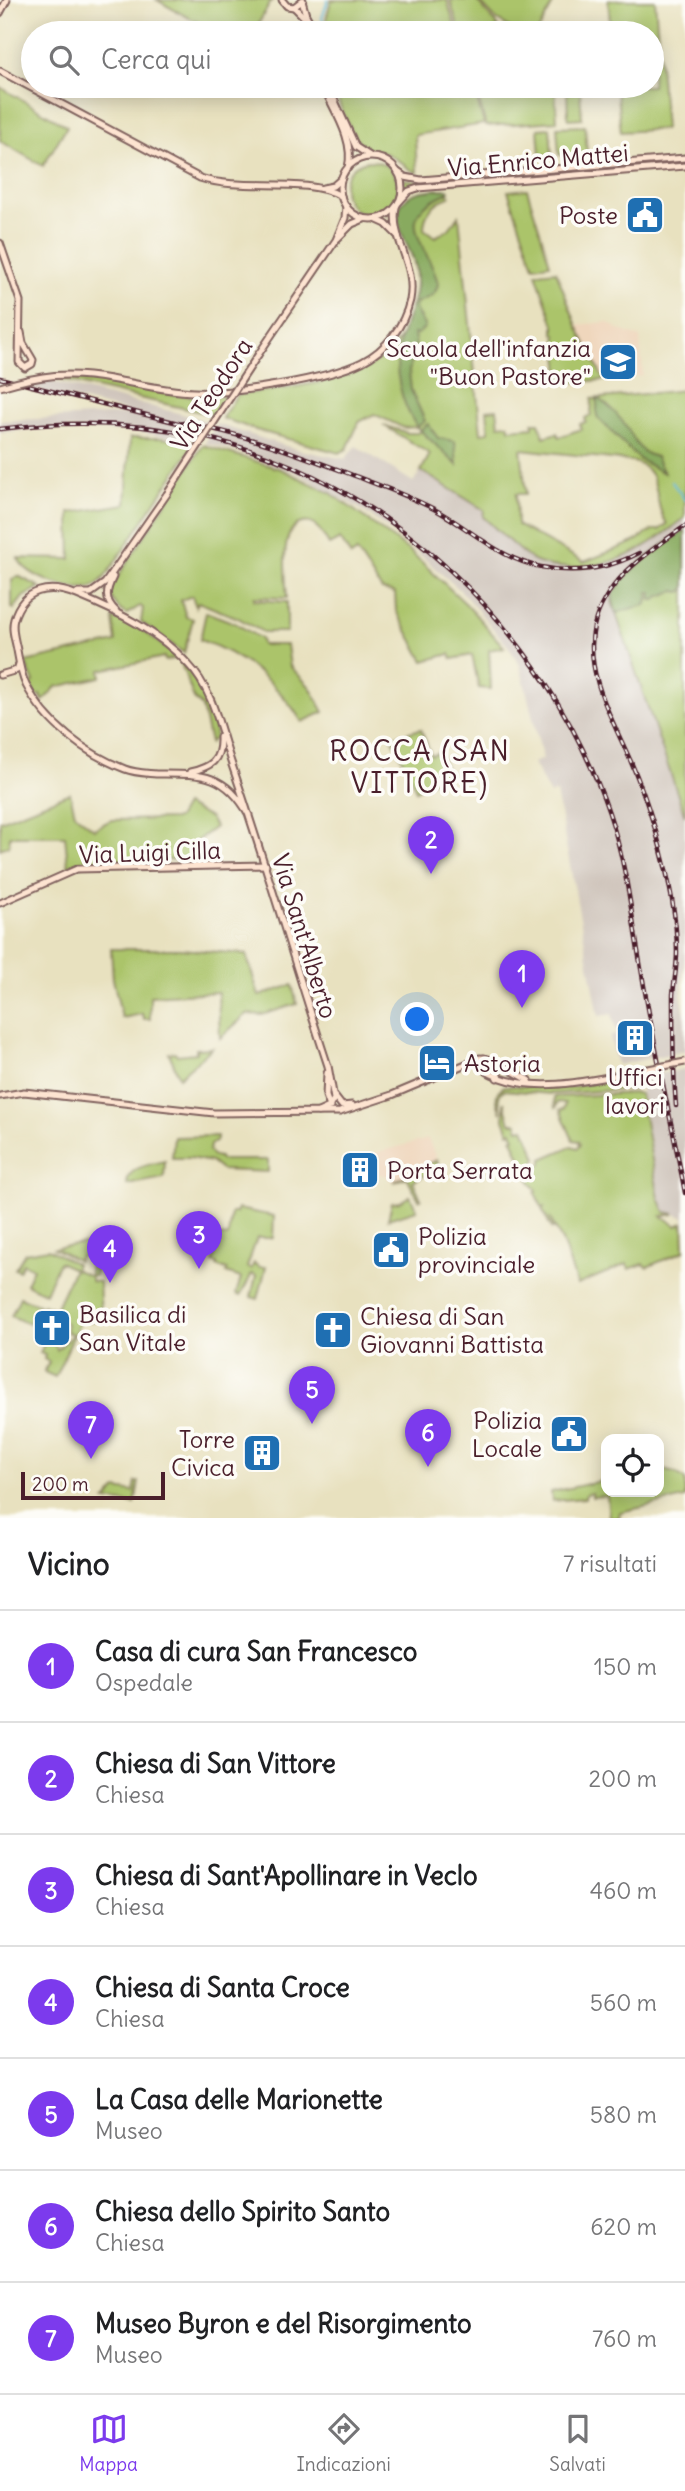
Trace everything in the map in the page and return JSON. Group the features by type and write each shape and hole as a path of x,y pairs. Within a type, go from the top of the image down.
{"street":[{"path":"0,13 7,0"},
{"path":"282,0 287,6 302,13 307,21"},
{"path":"293,7 302,0 309,21"},
{"path":"0,71 21,82"},
{"path":"50,98 200,178 227,185 320,188 332,186 342,178 350,159 349,146 331,98"},
{"path":"0,387 52,374 84,374 173,390 220,392 328,373 362,362 383,348 404,321 410,299 411,275 394,215 402,182 398,172 384,160 356,147 332,98"},
{"path":"348,168 360,159 373,157"},
{"name":"Via Enrico Mattei","path":"398,172 405,177 421,180 685,158"},
{"name":"Via Enrico Mattei","path":"397,204 409,191 418,188 685,166"},
{"path":"342,178 341,196 346,206 356,215 386,224 398,236"},
{"path":"320,188 341,196"},
{"path":"372,219 383,217 397,204"},
{"name":"Via Teodora","path":"336,240 345,218 346,206"},
{"name":"Via Teodora","path":"124,617 107,599 107,590 117,569 336,240 352,224 372,219"},
{"path":"0,243 20,301 23,349"},
{"name":"Via Teodora","path":"12,626 18,607 32,593 46,588 83,593 96,591 117,569"},
{"name":"Via Sant'Alberto","path":"68,591 124,617 179,654 197,675 210,698 266,865 328,1066 334,1095"},
{"name":"Via Sant'Alberto","path":"12,626 27,687 49,717 83,747 127,770 139,773 208,776 230,788 250,816"},
{"path":"0,675 17,670 19,661"},
{"name":"Via Sant'Alberto","path":"187,773 212,764 221,749 214,710"},
{"name":"Via Luigi Cilla","path":"0,904 77,869 266,865"},
{"path":"484,1070 486,1058"},
{"path":"486,1058 498,1068 496,1078"},
{"path":"0,1096 24,1092 214,1113 340,1112 486,1058 500,1063 525,1079 542,1084"},
{"path":"462,1065 471,1064 496,1078 542,1084 567,1084 685,1062"},
{"name":"Via Sant'Alberto","path":"328,1066 326,1087 329,1107"},
{"path":"334,1095 340,1104 345,1106 389,1096"},
{"path":"318,1112 329,1107 334,1095"},
{"path":"329,1107 340,1112"}],"shaded area":[{"name":"Scuola dell'infanzia \"Buon Pastore\"","path":"607,322 640,337 643,376 604,380 577,325"},
{"path":"45,380 209,422 196,441 140,433 65,428 0,432 0,421 127,414 125,411 21,386"},
{"path":"217,424 299,450 345,459 356,446 413,482 421,471 484,510 551,566 598,564 631,554 685,518 685,530 627,575 613,592 612,602 685,816 685,956 681,995 685,1015 685,1051 617,1065 610,1037 617,1034 612,1014 599,1016 556,792 550,795 533,763 543,759 520,665 508,646 461,591 401,538 360,509 297,473 205,443"},
{"path":"685,1069 685,1237 684,1217 666,1212 660,1198 639,1080"},
{"path":"428,1139 437,1160 393,1182 384,1174 376,1175 371,1154"}],"green space":[{"path":"157,0 272,0 260,21 192,19"},
{"path":"331,0 447,0 453,21 327,21"},
{"path":"450,0 476,0 494,21 456,21"},
{"path":"478,0 555,0 544,21 496,19"},
{"path":"608,0 655,0 657,21 610,21"},
{"path":"0,87 67,126 43,166 0,141"},
{"path":"338,98 476,98 484,124 415,135 417,173 389,155 362,145 346,120"},
{"path":"478,98 556,98 557,121 486,126"},
{"path":"567,98 581,98 582,118 568,119"},
{"path":"617,98 663,98 665,129 621,132"},
{"path":"585,126 587,153 559,155 557,127"},
{"path":"550,128 552,155 540,156 538,129"},
{"path":"371,161 390,169 398,188 390,207 371,215 352,207 344,188 352,169"},
{"path":"624,164 624,168 417,185 404,190 404,179 420,182"},
{"path":"448,189 450,197 431,208 424,229 435,237 448,230 459,216 481,433 489,432 487,410 497,409 499,425 508,424 510,429 533,427 533,423 539,423 544,437 557,433 559,437 581,429 580,424 586,422 585,418 591,415 592,399 685,390 685,518 638,551 609,562 584,567 559,567 530,559 483,517 484,510 421,471 430,454 383,425 407,433 418,433 420,430 417,427 404,428 374,414 359,422 347,449 339,453 222,418 237,395 335,379 371,365 395,345 409,321 416,279 409,247 400,224 400,207 403,201 414,194","holes":["521,449 630,461 641,465 653,478 662,515 667,524 659,530 653,530 632,543 584,562 517,525 516,494 526,494"]},
{"path":"448,189 449,192 431,201 420,211 416,220 416,231 438,283 434,294 416,303 415,309 425,327 418,334 414,334 416,347 409,371 411,390 425,421 417,427 402,397 398,374 400,340 415,296 417,278 414,260 400,230 398,215 403,201 408,197 428,190"},
{"path":"527,189 550,264 534,266 508,191"},
{"path":"556,271 577,326 604,380 561,383 554,325 536,273"},
{"path":"57,377 163,393 227,396 214,415 55,379"},
{"path":"597,398 619,417 642,450 656,457 664,473 640,460 597,417"},
{"path":"428,424 438,438 455,441 457,465 420,430"},
{"path":"130,438 161,438 195,443 105,577 92,587 73,588 50,582 22,565 18,558 71,559 70,513 126,504"},
{"path":"203,445 281,469 331,493 411,552 467,605 504,647 489,650 491,689 479,688 472,655 452,659 450,654 424,661 396,611 395,593 382,590 357,552 351,556 340,539 329,545 319,529 307,522 294,527 286,544 287,598 254,597 254,600 287,602 287,632 263,632 238,618 198,602 196,607 192,596 181,600 186,617 193,619 184,653 141,622 143,608 140,606 127,614 120,610 110,596 112,586"},
{"path":"685,530 685,816 612,602 614,592 630,572"},
{"path":"685,530 685,589 656,600 651,600 652,592 649,592 647,604 616,614 612,596 626,576"},
{"path":"18,576 40,587 23,597 14,609 12,579"},
{"path":"206,612 235,623 261,639 262,645 287,645 290,666 310,687 324,712 302,722 282,695 258,672 230,653 200,640"},
{"path":"113,619 138,628 177,658 165,661 164,657 101,670 101,677 56,687 43,701 40,695 36,696 30,685 34,682 25,662 116,642"},
{"path":"183,662 209,708 216,740 210,743 202,707 194,699 181,663"},
{"path":"421,729 431,755 440,752 447,772 416,790 392,737"},
{"path":"70,793 75,814 94,829 111,820 177,819 185,805 210,818 215,827 194,843 195,860 87,859 68,866 65,836 10,836 9,845 0,849 0,821"},
{"path":"111,949 180,949 246,954 259,996 292,985 297,1004 262,1015 247,1014 220,1038 218,992 150,996 150,1019 144,1019 142,1014 122,1018 113,979"},
{"path":"212,1048 179,1077 169,1053 196,1053 196,1049"},
{"path":"644,1073 645,1078 634,1082 635,1089 551,1094 503,1090 499,1096 501,1113 497,1101 498,1091 505,1086 573,1087"},
{"path":"640,1094 659,1198 665,1212 674,1214 662,1216 677,1226 683,1223 684,1251 647,1267 644,1264 629,1269 627,1264 577,1285 563,1243 542,1209 545,1206 542,1207 535,1193 537,1191 512,1139 515,1138 512,1131 509,1132 504,1119 504,1102 510,1123 517,1123 519,1129 524,1128 537,1158 534,1164 539,1166 542,1159 572,1146 578,1148 580,1145 579,1141 573,1140 560,1110 564,1109 565,1103 558,1102 555,1109 554,1097"},
{"path":"217,1136 217,1140 210,1145 209,1151 213,1156 219,1157 220,1160 268,1160 268,1172 221,1170 211,1162 172,1158 174,1137"},
{"path":"437,1160 439,1168 413,1181 421,1199 419,1200 407,1177 393,1182"},
{"path":"165,1161 164,1178 127,1185 135,1170"},
{"path":"410,1196 417,1210 388,1219 392,1203"},
{"path":"238,1209 274,1216 273,1238 257,1238 247,1267 251,1269 254,1263 259,1267 266,1267 258,1299 251,1297 256,1276 252,1274 240,1296 236,1294 241,1278 226,1273 227,1270 213,1262 219,1246 219,1236 228,1237 231,1213 236,1213"},
{"path":"96,1243 95,1276 91,1276 91,1281 99,1282 101,1315 94,1321 81,1320 55,1377 44,1372 49,1362 44,1359 45,1355 40,1353 44,1344 37,1341 39,1337 47,1344 55,1344 57,1350 73,1334 66,1332 66,1324 58,1317 47,1317 48,1312 40,1311 43,1304 55,1309 74,1269 90,1276 89,1256 80,1256 78,1261 54,1248"},
{"path":"48,1249 76,1264 74,1269 59,1262 45,1293 26,1284 33,1268 23,1263 19,1271 15,1269 25,1253"},
{"path":"20,1297 39,1305 29,1324 11,1316"},
{"path":"664,1470 675,1473 685,1480 685,1498 620,1512 619,1518 609,1518 607,1497 664,1497"},
{"path":"601,1481 601,1496 592,1497 592,1493 586,1494 585,1498 552,1501 551,1492"},
{"path":"136,1482 139,1482 135,1504 106,1500 117,1489 134,1492"}],"waterway":[{"path":"323,21 328,0"},
{"path":"672,482 685,500"}],"railway":[{"path":"0,378 190,426"},
{"path":"183,423 268,444 403,495 434,509 498,550 526,563 553,569 591,569 639,553"},
{"path":"0,429 74,424 150,428 199,436 269,457 334,487 396,525 452,572 502,624 545,683 581,746 609,813 625,873 652,1029 685,1193"},
{"path":"676,1106 673,995 677,952 671,892 645,797 602,696 593,662 592,644 600,609 618,581 643,557 685,526"}],"place":[{"name":"Poste","path":"645,215"},
{"name":"Scuola dell'infanzia \"Buon Pastore\"","path":"618,362"},
{"name":"Chiesa di San Vittore","path":"431,874"},
{"name":"Casa di cura San Francesco","path":"522,1008"},
{"name":"Uffici lavori","path":"635,1038"},
{"name":"Astoria","path":"437,1063"},
{"name":"Porta Serrata","path":"360,1170"},
{"name":"Polizia provinciale","path":"391,1250"},
{"name":"Chiesa di Sant'Apollinare in Veclo","path":"199,1269"},
{"name":"Chiesa di Santa Croce","path":"110,1283"},
{"name":"Basilica di San Vitale","path":"52,1328"},
{"name":"Chiesa di San Giovanni Battista","path":"333,1330"},
{"name":"La Casa delle Marionette","path":"312,1424"},
{"name":"Polizia Locale","path":"569,1434"},
{"name":"Torre Civica","path":"262,1453"},
{"name":"Museo Byron e del Risorgimento","path":"91,1459"},
{"name":"Chiesa dello Spirito Santo","path":"428,1467"}],"district":[{"name":"ROCCA (SAN VITTORE)","path":"420,767"}]}
